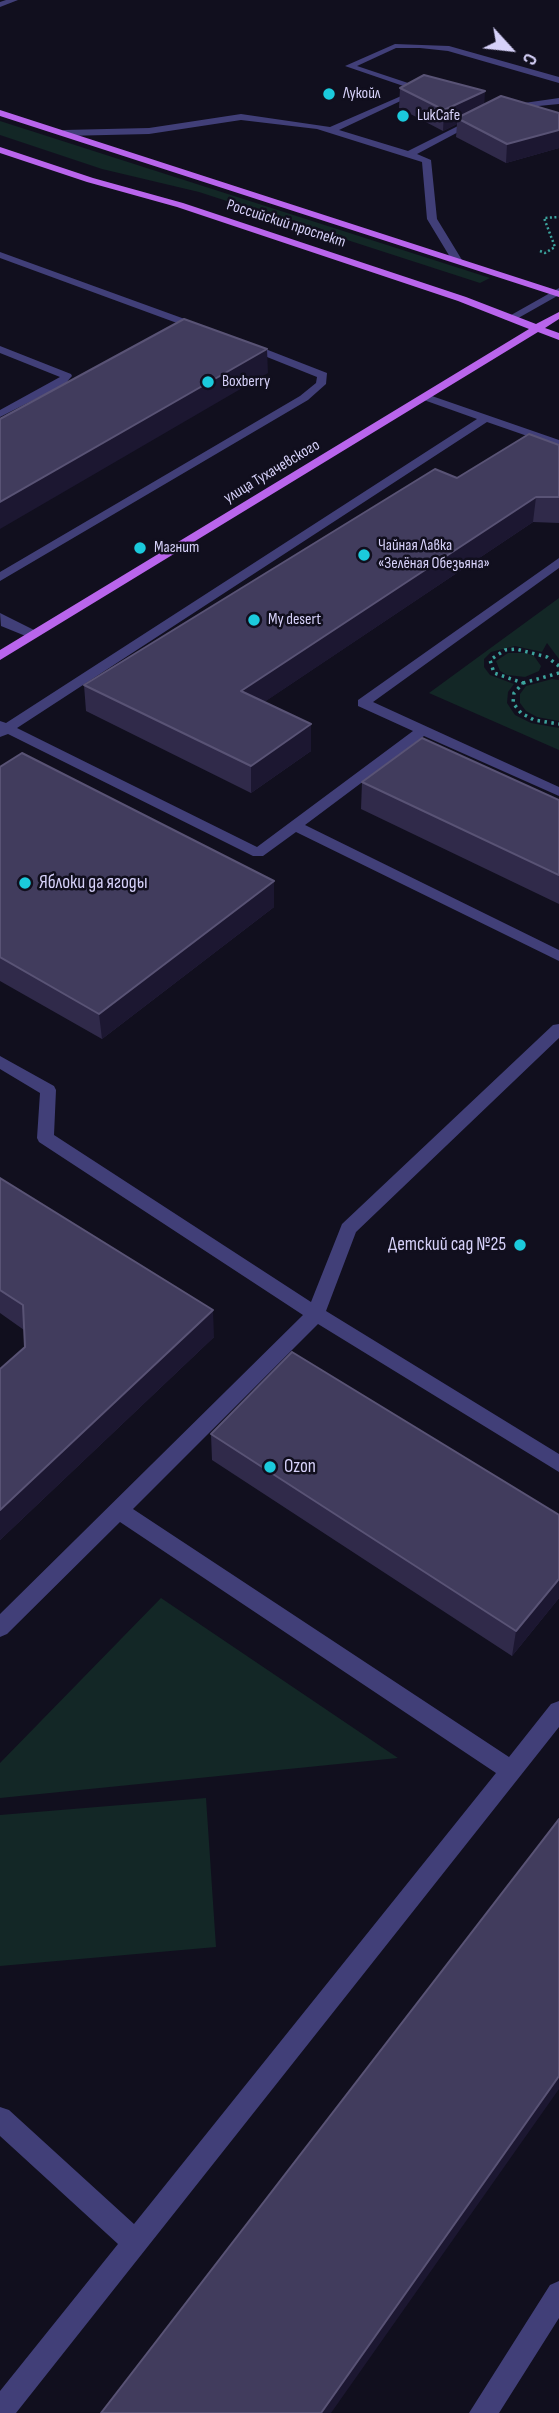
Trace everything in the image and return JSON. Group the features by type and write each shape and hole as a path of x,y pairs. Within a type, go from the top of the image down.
{"main road":[{"name":"Российский проспект","path":"0,113 558,293"},
{"name":"Российский проспект","path":"0,150 90,180 180,205 462,299 559,337"},
{"name":"улица Тухачевского","path":"0,656 559,314"}],"lane":[{"path":"0,5 14,0"},
{"path":"434,92 348,66 395,46 420,46 449,49 559,80"},
{"path":"331,130 422,89"},
{"path":"494,108 559,101"},
{"path":"64,133 149,131 241,117 318,126 426,160 432,219 457,260"},
{"path":"408,155 482,118"},
{"path":"0,255 206,331"},
{"path":"509,319 558,293"},
{"path":"0,577 304,398 321,384 324,376 232,340"},
{"path":"0,349 67,376 61,382 0,414"},
{"path":"425,397 559,444"},
{"path":"2,729 486,418"},
{"path":"559,562 363,703 559,792"},
{"path":"0,617 6,623 33,635"},
{"path":"2,729 258,853 423,730"},
{"path":"295,826 559,956"},
{"path":"0,1628 316,1314 348,1229 559,1029"},
{"path":"0,1062 48,1090 45,1138 316,1314 559,1464"},
{"path":"118,1510 511,1770"},
{"path":"0,2412 559,1711"},
{"path":"0,2119 134,2241"},
{"path":"483,2413 559,2294"}],"path":[{"path":"559,666 547,657 516,649 505,650 490,660 494,673 523,682 559,673"},
{"path":"523,682 514,693 513,703 521,713 534,720 559,724"}],"green space":[{"path":"0,121 490,278 480,283 199,192 102,169 0,135"},
{"path":"559,598 559,659 547,643 542,652 515,646 491,652 484,659 484,667 490,675 514,684 508,692 507,703 515,715 531,723 559,728 559,750 429,693"},
{"path":"508,653 534,656 541,666 539,671 525,677 507,675 500,671 496,661"},
{"path":"552,679 559,680 559,721 537,717 526,711 520,703 520,694 526,686"},
{"path":"161,1598 398,1758 0,1798 0,1763"},
{"path":"206,1798 216,1947 0,1966 0,1815"}],"building":[{"path":"424,75 485,91 444,110 400,88"},
{"path":"501,96 559,113 559,130 507,144 457,118"},
{"path":"184,319 267,349 0,502 0,419"},
{"path":"529,434 559,445 559,497 536,497 241,691 311,724 251,766 84,685 435,469 457,478"},
{"path":"422,738 559,800 559,875 362,782"},
{"path":"22,753 274,881 99,1014 0,957 0,767"},
{"path":"0,1178 213,1310 0,1510 0,1369 25,1347 23,1305 0,1290"},
{"path":"292,1352 559,1515 559,1579 516,1631 211,1434"},
{"path":"559,1819 559,2076 321,2413 101,2413"}],"place":[{"name":"Лукойл","path":"329,94"},
{"name":"LukCafe","path":"403,116"},
{"name":"Boxberry","path":"208,382"},
{"name":"Магнит","path":"140,548"},
{"name":"Чайная Лавка «Зелёная Обезьяна»","path":"364,555"},
{"name":"My desert","path":"254,620"},
{"name":"Яблоки да ягоды","path":"25,883"},
{"name":"Детский сад №25","path":"520,1245"},
{"name":"Ozon","path":"270,1467"}]}
